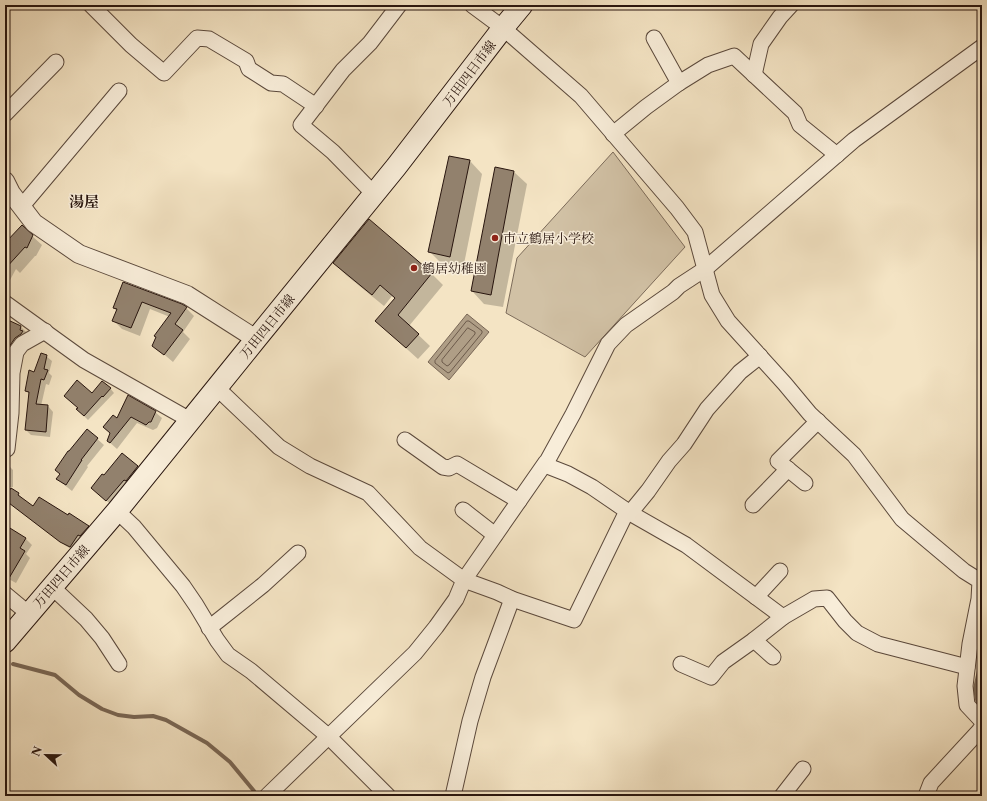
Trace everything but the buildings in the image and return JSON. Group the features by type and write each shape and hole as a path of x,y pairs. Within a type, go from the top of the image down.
{"main road":[{"name":"万田四日市線","path":"5,642 117,511 217,388 374,194 522,5"}],"street":[{"path":"91,5 131,45 164,73 197,38 208,39 246,61 249,69 271,83 283,84 316,106"},
{"path":"374,194 333,152 301,125 343,70 370,43 399,5"},
{"path":"472,5 503,28 581,96 677,208 695,232 712,295 728,322 760,356 810,414 854,455 902,518 964,571 981,579 965,686 967,705 982,720"},
{"path":"754,75 761,44 780,17 791,5"},
{"path":"654,38 680,83"},
{"path":"545,465 573,414 608,344 626,325 705,269 854,140 982,47"},
{"path":"613,134 646,107 680,83 708,65 734,56 795,113 800,125 837,155"},
{"path":"5,114 56,62"},
{"path":"22,206 119,91"},
{"path":"5,181 11,193 34,223 79,254 187,295 256,339"},
{"path":"5,303 84,360 190,420"},
{"path":"5,449 6,450 11,413 12,373 16,352 22,344 45,331"},
{"path":"217,388 279,447 310,466 368,494 420,548 464,580 512,599 574,620 628,512 648,491 669,461 684,444 707,410 740,372 760,356"},
{"path":"805,483 778,461 818,421"},
{"path":"405,440 443,467 449,468 457,464 519,501"},
{"path":"267,796 415,653 456,599 464,580 546,462 545,465 568,474 592,487 628,512 686,545 783,617"},
{"path":"753,506 788,469"},
{"path":"463,510 495,535"},
{"path":"117,511 134,527 183,586 228,655 252,671 328,736 388,796"},
{"path":"209,628 263,585 298,553"},
{"path":"756,597 780,571"},
{"path":"52,587 86,619 102,638 118,664"},
{"path":"5,594 29,614"},
{"path":"681,664 711,677 724,662 783,617 814,599 827,598 845,621 857,633 878,644 967,667"},
{"path":"453,796 470,721 483,677 512,599"},
{"path":"754,640 773,657"},
{"path":"929,795 931,784 982,727"},
{"path":"782,796 803,769"}],"shaded area":[{"path":"613,152 685,247 585,357 506,313 517,258"}],"water":[{"path":"467,314 489,332 449,380 428,362"}],"waterway":[{"path":"978,704 975,689 982,657"},
{"path":"13,664 55,675 79,695 102,709 118,715 134,717 153,716 166,720 207,743 230,762 254,791"}],"place":[{"name":"市立鶴居小学校","path":"495,238"},
{"name":"鶴居幼稚園","path":"414,268"}],"district":[{"name":"湯屋","path":"84,201"}]}
